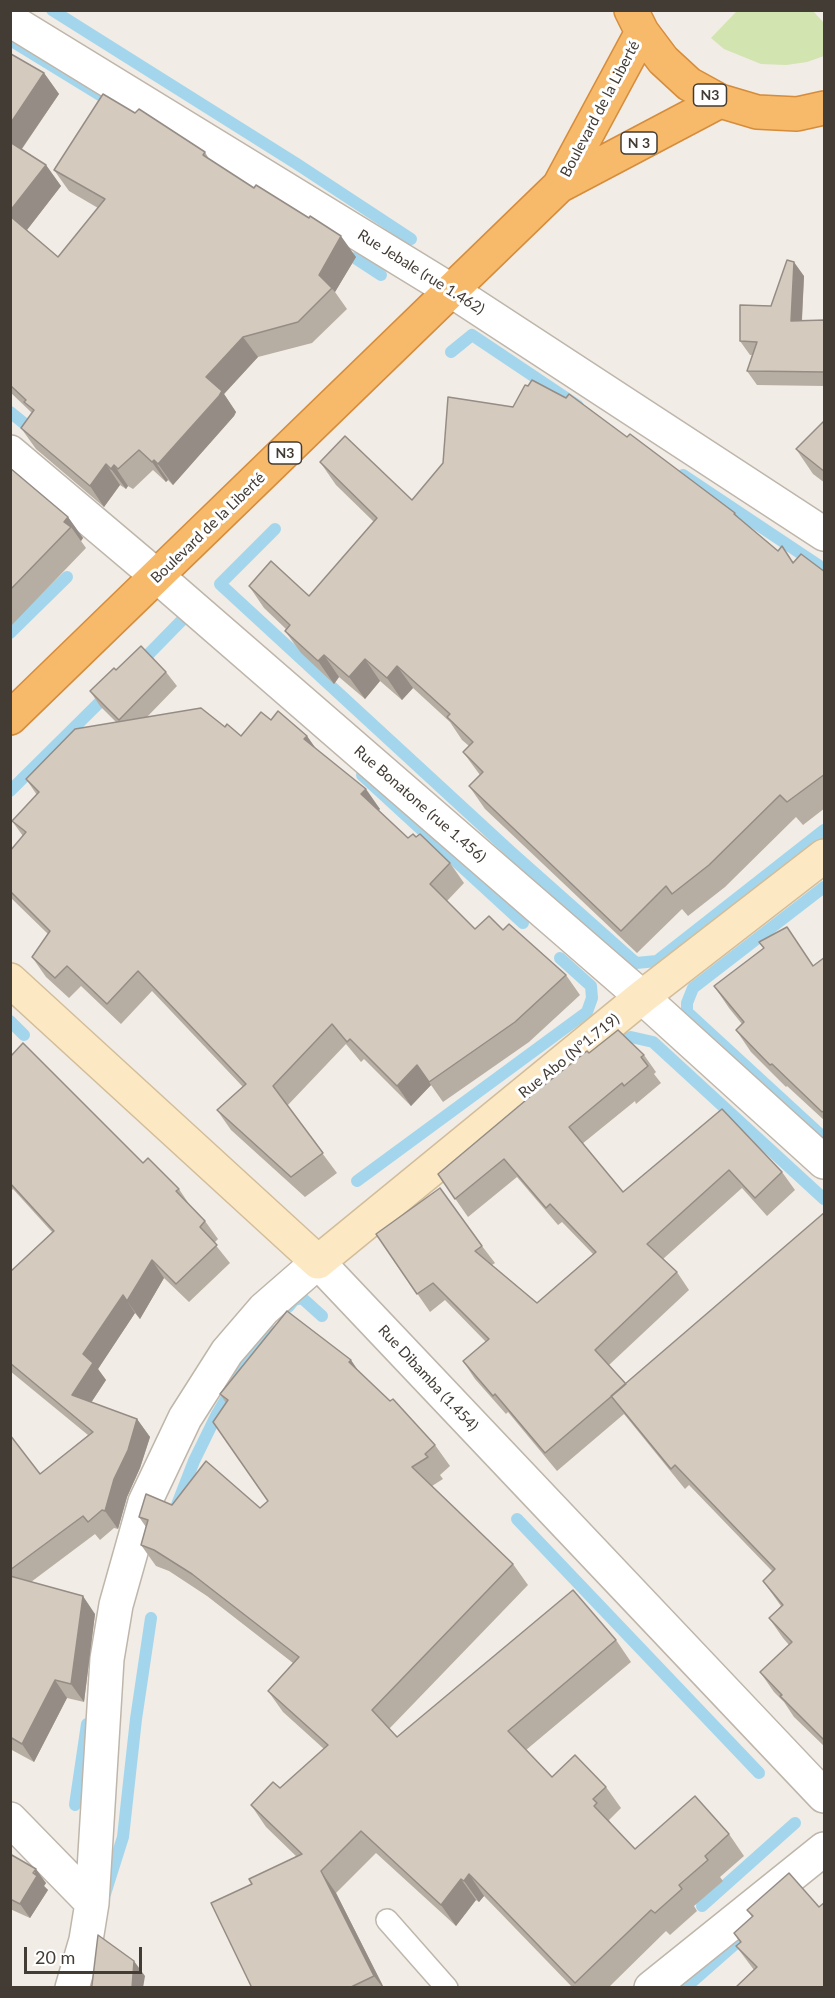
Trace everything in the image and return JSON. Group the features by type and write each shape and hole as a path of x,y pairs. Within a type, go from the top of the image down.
{"highway":[{"name":"Boulevard de la Liberté","path":"559,186 636,21"},
{"name":"N3","path":"636,21 663,60 689,84 720,101 758,112 797,114 825,108"},
{"name":"Boulevard de la Liberté","path":"10,718 559,186 720,101"}],"street":[{"name":"Rue Jebale (rue 1.462)","path":"10,20 452,291 825,534"},
{"name":"Rue Bonatone (rue 1.456)","path":"10,452 158,577 642,997 825,1162"},
{"name":"Rue Abo (N°1.719)","path":"318,1262 642,997 825,856"},
{"name":"Rue Dibamba (1.454)","path":"10,980 318,1262 825,1796"},
{"path":"72,1988 86,1940 92,1903 107,1659 117,1605 145,1502 184,1418 227,1352 264,1310 318,1262"},
{"path":"10,1819 92,1903"},
{"path":"651,1988 825,1849"}],"lane":[{"path":"387,1920 447,1988"}],"green space":[{"path":"737,11 813,11 824,23 824,56 807,62 786,65 761,64 724,49 711,38"}],"building":[{"path":"10,55 44,73 10,124"},
{"path":"103,94 135,113 139,109 205,152 203,155 254,188 256,185 341,236 319,275 332,288 298,322 243,337 206,377 222,391 219,396 158,464 154,460 152,462 139,450 118,469 114,465 111,469 106,464 90,486 21,428 34,410 10,385 10,216 58,257 105,199 54,170"},
{"path":"10,142 46,165 10,211"},
{"path":"787,260 794,262 791,321 825,320 825,372 747,371 757,342 740,341 740,305 771,306"},
{"path":"532,380 566,398 569,394 627,437 630,434 735,513 778,551 782,546 793,563 801,554 825,572 825,774 787,802 780,795 709,865 672,894 666,886 621,931 469,786 483,772 463,752 473,742 447,717 450,714 397,666 387,678 365,659 349,677 324,655 318,661 285,631 290,625 249,586 271,561 309,596 377,518 320,462 345,436 412,500 443,463 448,397 513,407 525,385 528,386"},
{"path":"825,420 825,472 796,449"},
{"path":"10,468 68,517 64,522 71,527 10,590"},
{"path":"141,646 166,672 119,720 90,691"},
{"path":"201,708 225,727 227,724 241,736 261,712 271,720 278,711 307,736 304,739 366,789 361,794 408,838 413,834 416,837 420,834 450,863 430,884 475,929 489,916 503,930 509,924 566,975 515,1022 429,1082 417,1065 397,1086 350,1039 347,1042 332,1024 273,1086 323,1153 291,1177 217,1110 246,1084 138,971 107,1004 67,966 55,978 32,957 50,931 10,891 10,851 26,832 12,821 39,792 26,779 75,729"},
{"path":"787,927 813,966 825,957 825,1110 822,1112 772,1064 770,1065 736,1030 744,1022 714,986 764,948 759,942"},
{"path":"618,1030 644,1055 641,1057 648,1066 624,1086 622,1083 569,1127 623,1192 722,1109 782,1172 755,1198 729,1170 647,1244 677,1272 595,1350 626,1384 545,1453 495,1394 493,1396 463,1361 489,1339 433,1283 417,1294 376,1234 440,1188 482,1246 475,1251 537,1303 596,1252 550,1204 546,1208 504,1159 455,1199 438,1174 538,1090"},
{"path":"23,1043 143,1163 148,1158 179,1189 176,1191 205,1221 200,1227 217,1245 176,1284 152,1260 127,1301 123,1295 83,1354 93,1363 72,1395 137,1419 128,1450 114,1479 105,1511 102,1510 88,1522 83,1516 10,1570 10,1435 40,1474 93,1432 10,1363 10,1272 54,1231 10,1183 10,1057"},
{"path":"825,1212 825,1741 780,1696 782,1695 760,1672 792,1642 769,1618 783,1605 763,1581 775,1569 675,1465 671,1469 611,1396"},
{"path":"287,1311 351,1360 349,1362 390,1401 393,1399 435,1445 425,1454 428,1457 412,1467 513,1564 372,1710 397,1737 573,1590 616,1640 508,1731 552,1777 575,1755 606,1787 593,1799 597,1803 594,1806 635,1849 695,1796 729,1834 705,1856 708,1860 679,1885 682,1889 655,1913 651,1910 575,1983 469,1874 464,1881 461,1879 441,1905 361,1831 321,1871 374,1976 349,1988 252,1988 211,1903 252,1884 249,1879 302,1854 251,1805 273,1782 280,1788 328,1745 268,1691 299,1657 192,1574 154,1550 141,1545 148,1520 139,1517 146,1494 172,1505 206,1461 260,1508 268,1501 213,1422 228,1400 220,1394"},
{"path":"10,1576 83,1596 71,1684 55,1680 22,1744 10,1737"},
{"path":"10,1854 36,1869 33,1873 37,1876 20,1904 10,1899"},
{"path":"789,1873 819,1907 825,1902 825,1988 735,1988 757,1967 736,1946 741,1942 734,1933 753,1916 747,1910"},
{"path":"98,1935 134,1961 132,1988 91,1988"}],"waterway":[{"path":"52,10 297,164 411,239"},
{"path":"10,40 116,105"},
{"path":"355,258 381,275"},
{"path":"451,352 472,335 578,406"},
{"path":"10,412 36,433"},
{"path":"683,475 824,569"},
{"path":"275,529 220,584 511,852 636,963 657,961 824,830"},
{"path":"10,633 67,577"},
{"path":"138,665 186,616 194,622"},
{"path":"10,791 110,692"},
{"path":"362,775 523,923"},
{"path":"824,887 693,988 687,1003 687,1012 824,1138"},
{"path":"357,1181 587,1012 592,998 591,986 560,958"},
{"path":"10,1021 24,1035"},
{"path":"614,1047 631,1037 653,1042 824,1199"},
{"path":"288,1307 294,1300 302,1298 322,1316"},
{"path":"175,1510 194,1461 217,1414 268,1328"},
{"path":"517,1519 759,1773"},
{"path":"105,1894 123,1837 136,1719 151,1618"},
{"path":"75,1805 87,1724"},
{"path":"702,1906 795,1823"},
{"path":"685,1988 751,1930"}]}
